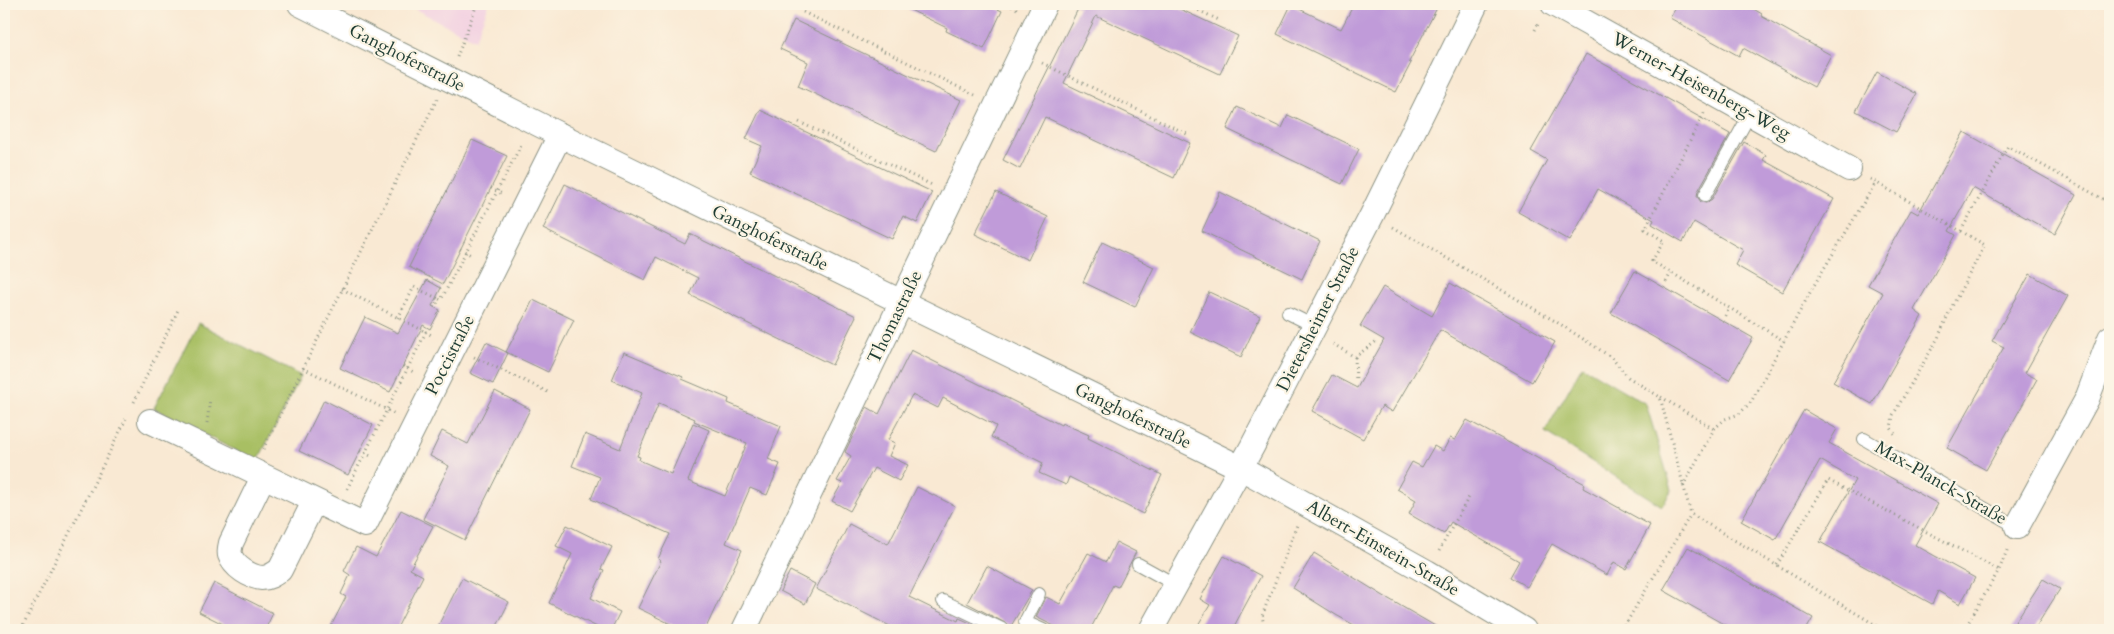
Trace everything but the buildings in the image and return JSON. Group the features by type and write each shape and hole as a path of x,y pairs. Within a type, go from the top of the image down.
{"street":[{"name":"Ganghoferstraße","path":"300,4 560,136 1241,468"},
{"name":"Thomastraße","path":"744,630 1045,4"},
{"name":"Dietersheimer Straße","path":"1151,630 1241,468 1372,215 1476,4"},
{"name":"Werner-Heisenberg-Weg","path":"1552,4 1849,169"},
{"name":"Poccistraße","path":"140,416 314,502 365,525 560,136"},
{"name":"Max-Planck-Straße","path":"2017,527 2087,398 2110,338"},
{"name":"Albert-Einstein-Straße","path":"1241,468 1427,572 1524,630"},
{"path":"257,474 231,543 230,554 235,564 246,572 262,578 272,576 280,570 314,502"}],"lane":[{"path":"1705,195 1750,114"},
{"path":"1288,313 1314,326"},
{"name":"Max-Planck-Straße","path":"1864,439 2017,527"},
{"path":"1138,564 1176,585"},
{"path":"1039,594 1025,622 1043,630"},
{"path":"943,601 1004,630"}],"path":[{"path":"257,474 303,368 447,77 477,4"},
{"path":"1186,4 1221,21"},
{"path":"803,12 996,105"},
{"path":"1021,53 1187,134"},
{"path":"1714,94 1645,229 1664,241 1652,261 1784,341"},
{"path":"799,122 953,195"},
{"path":"435,308 439,299 441,300 522,142"},
{"path":"1961,230 2008,146 2110,203"},
{"path":"1849,169 1876,182 1985,245 1950,310 1938,338 1893,415 1891,428 1896,436"},
{"path":"1683,486 1714,428 1725,419 1740,414 1750,402 1876,182"},
{"path":"1372,215 1560,324 1611,357 1628,377 1714,428"},
{"path":"1666,282 1671,273"},
{"path":"398,318 414,287 439,299"},
{"path":"342,288 454,347 550,394"},
{"path":"1725,316 1729,308"},
{"path":"134,402 178,310"},
{"path":"336,512 426,332"},
{"path":"1355,357 1378,340"},
{"path":"1333,344 1355,357"},
{"path":"1355,357 1356,382"},
{"path":"303,368 387,411"},
{"path":"1660,397 1691,514 1884,630"},
{"path":"21,630 140,416"},
{"path":"1777,564 1828,480 1998,570"},
{"path":"1427,572 1470,495"},
{"path":"1265,630 1262,616 1305,504"},
{"path":"1622,630 1691,514"},
{"name":"Max-Planck-Straße","path":"1964,630 1998,570 2017,527"}],"shaded area":[{"path":"405,4 489,4 475,40"}],"green space":[{"path":"198,323 301,376 257,462 154,408"},
{"path":"1582,366 1646,404 1672,490 1662,506 1545,432"}]}
